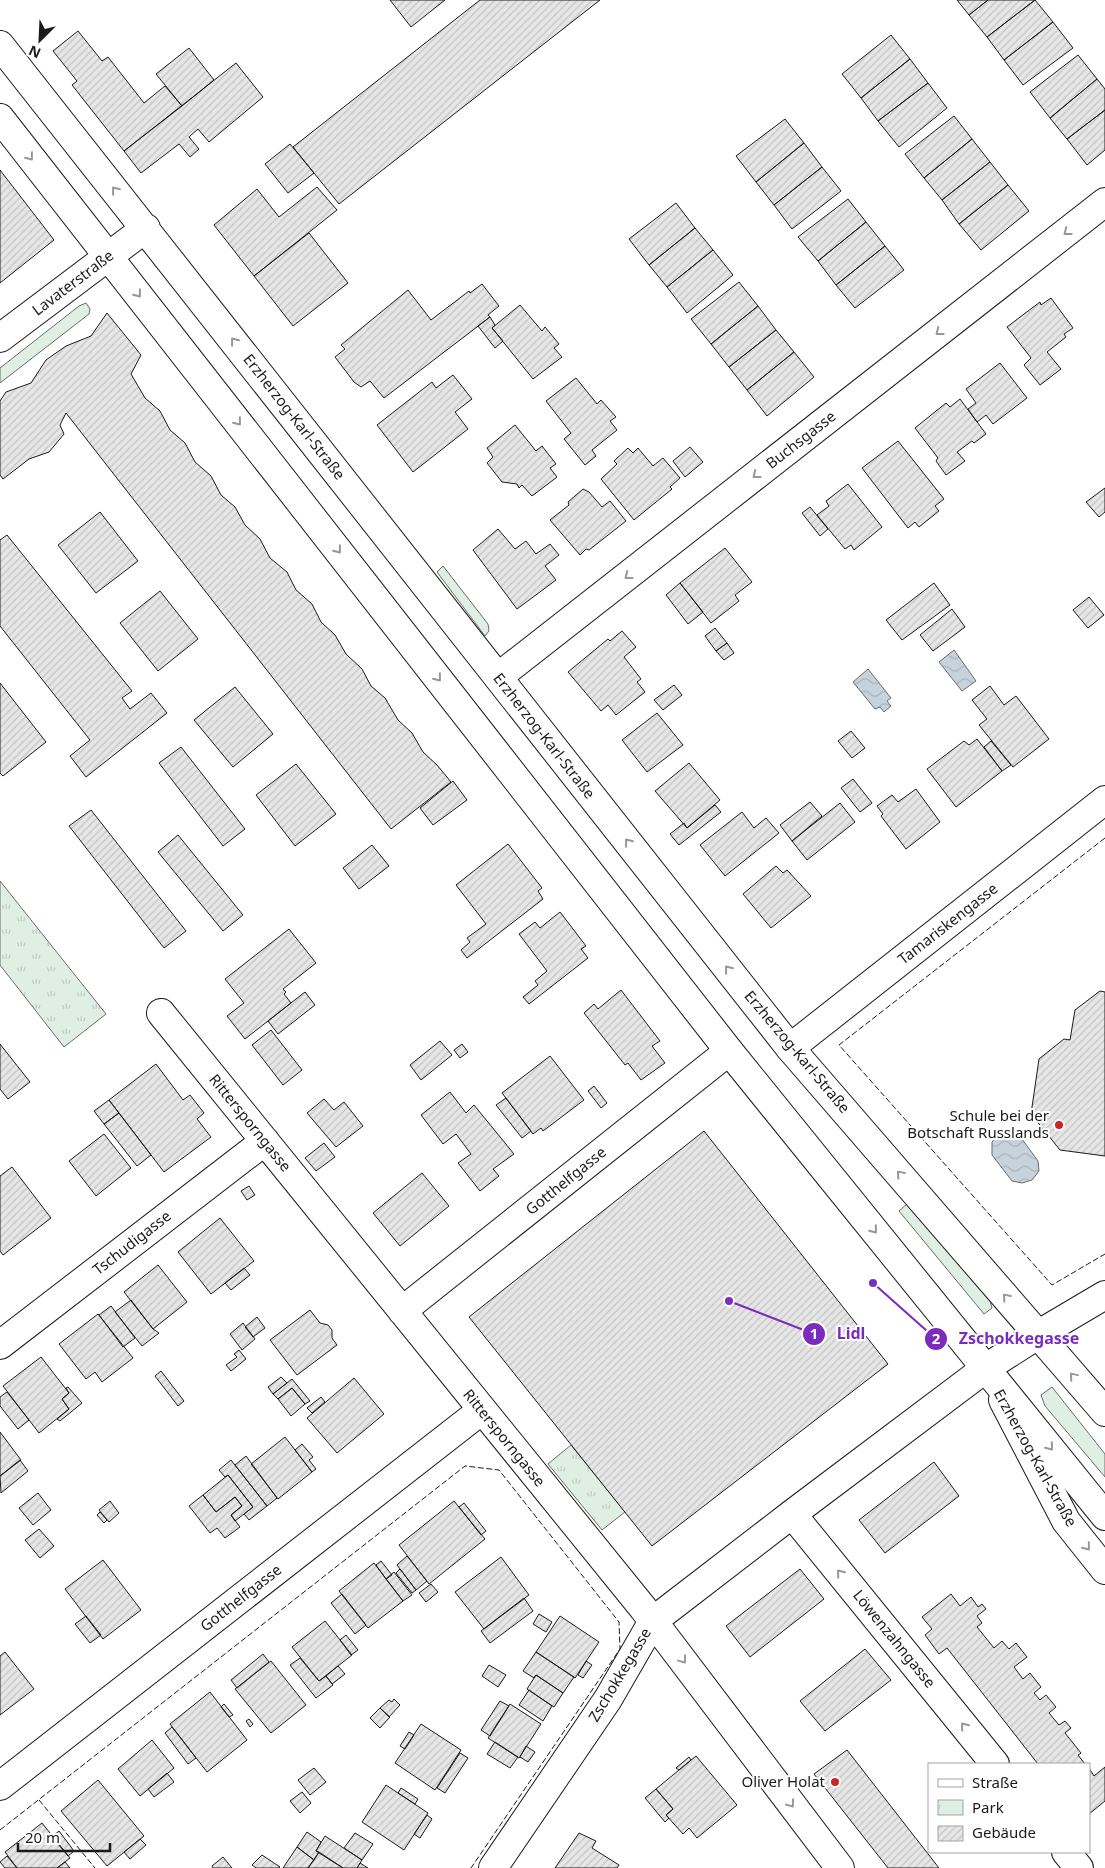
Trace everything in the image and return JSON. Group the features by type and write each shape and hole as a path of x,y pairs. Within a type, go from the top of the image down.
{"street":[{"name":"Erzherzog-Karl-Straße","path":"0,45 790,1048 1105,1412"},
{"name":"Erzherzog-Karl-Straße","path":"0,118 729,1051 1105,1516"},
{"name":"Buchsgasse","path":"498,677 1105,202"},
{"name":"Lavaterstraße","path":"0,338 146,228"},
{"name":"Tamariskengasse","path":"790,1048 1105,800"},
{"name":"Rittersporngasse","path":"161,1013 653,1622 840,1868"},
{"name":"Gotthelfgasse","path":"402,1311 729,1051"},
{"name":"Tschudigasse","path":"0,1345 265,1141"},
{"name":"Zschokkegasse","path":"493,1868 608,1699 653,1622 792,1514 986,1368 1105,1295"},
{"name":"Erzherzog-Karl-Straße","path":"986,1368 1066,1521 1105,1570"},
{"name":"Gotthelfgasse","path":"0,1786 482,1410"},
{"name":"Löwenzahngasse","path":"792,1514 994,1763"},
{"path":"1067,1853 1079,1868"}],"green space":[{"path":"86,303 90,309 89,314 0,383 0,368 79,306"},
{"path":"443,566 488,624 489,631 485,636 437,572"},
{"path":"0,881 106,1014 64,1047 0,965"},
{"path":"907,1204 989,1297 992,1308 984,1314 899,1211"},
{"path":"1052,1387 1105,1454 1105,1477 1045,1406 1041,1395"},
{"path":"571,1445 625,1512 602,1530 548,1464"}],"water":[{"path":"954,650 976,681 962,691 939,662"},
{"path":"868,669 891,698 887,701 891,706 884,712 880,707 875,709 853,682"},
{"path":"1008,1130 1019,1135 1038,1161 1039,1171 1032,1180 1022,1183 1012,1181 992,1155 992,1142 999,1134"}],"building":[{"path":"390,0 445,0 411,27"},
{"path":"480,0 600,0 339,204 293,147"},
{"path":"957,0 988,0 969,15"},
{"path":"988,0 1035,0 987,37 969,15"},
{"path":"1035,0 1053,22 1004,60 987,37"},
{"path":"1053,22 1073,48 1023,85 1004,60"},
{"path":"78,31 102,61 108,57 144,103 165,86 182,106 124,151 72,85 77,81 53,51"},
{"path":"891,35 910,59 861,98 842,74"},
{"path":"189,48 214,80 182,106 156,74"},
{"path":"1078,55 1097,79 1050,118 1030,92"},
{"path":"910,59 928,83 878,121 861,98"},
{"path":"236,63 263,97 209,142 198,129 189,137 199,149 190,157 179,144 141,173 124,151"},
{"path":"1097,79 1105,89 1105,110 1067,139 1050,118"},
{"path":"928,83 947,108 899,147 878,121"},
{"path":"1105,110 1105,150 1087,165 1067,139"},
{"path":"954,116 972,139 924,178 905,154"},
{"path":"785,119 804,143 756,182 736,156"},
{"path":"972,139 990,162 942,200 924,178"},
{"path":"804,143 822,167 774,205 756,182"},
{"path":"290,144 314,173 288,193 265,164"},
{"path":"990,162 1008,185 959,224 942,200"},
{"path":"822,167 841,191 792,229 774,205"},
{"path":"0,170 54,240 0,283"},
{"path":"1008,185 1029,211 981,250 959,224"},
{"path":"317,187 337,210 254,276 214,225 257,189 279,217"},
{"path":"848,199 866,222 818,261 798,237"},
{"path":"676,203 695,228 649,265 629,239"},
{"path":"866,222 885,246 836,285 818,261"},
{"path":"695,228 713,250 667,287 649,265"},
{"path":"309,233 348,283 293,326 254,276"},
{"path":"885,246 904,270 855,308 836,285"},
{"path":"713,250 733,275 687,313 667,287"},
{"path":"739,282 758,306 711,344 691,319"},
{"path":"482,284 499,306 488,315 490,317 384,398 370,381 361,387 354,382 335,357 345,349 341,345 408,290 431,320 469,291 470,293"},
{"path":"1051,298 1073,328 1064,334 1066,337 1047,352 1061,369 1040,385 1024,365 1031,358 1007,327 1040,302 1041,305"},
{"path":"520,305 542,331 545,327 559,344 554,348 562,357 533,379 492,328"},
{"path":"758,306 776,330 729,367 711,344"},
{"path":"107,313 141,355 131,374 145,398 160,411 170,430 185,443 195,462 211,476 221,495 235,507 245,525 260,539 270,558 287,572 296,590 312,604 321,622 335,635 346,654 362,669 371,686 385,698 398,720 412,733 423,752 451,782 391,829 66,413 60,425 64,434 49,452 29,459 3,479 0,475 0,401 6,392 31,383 46,360 66,346 91,336"},
{"path":"490,317 495,325 492,328 503,341 495,348 478,326"},
{"path":"776,330 794,352 747,390 729,367"},
{"path":"794,352 814,377 767,416 747,390"},
{"path":"1000,363 1027,398 993,424 986,415 977,422 968,409 976,403 966,389"},
{"path":"453,375 472,399 455,412 468,429 413,472 377,425 432,382 436,388"},
{"path":"576,378 597,404 601,400 616,417 610,421 617,430 592,450 596,456 585,465 564,439 571,433 546,401"},
{"path":"960,399 986,434 957,452 965,461 946,475 936,461 938,458 915,428 946,403 950,407"},
{"path":"515,425 536,451 542,446 556,464 550,468 557,477 532,496 522,485 519,488 517,484 502,482 487,463 493,457 487,448"},
{"path":"898,441 944,499 935,506 939,511 919,527 915,522 908,528 862,468"},
{"path":"690,447 703,462 685,477 673,461"},
{"path":"628,448 633,453 638,448 653,466 663,458 680,478 670,487 672,489 634,520 601,479 617,464 614,461"},
{"path":"848,484 882,527 854,550 851,545 845,549 817,515 829,506 826,501"},
{"path":"1105,488 1105,512 1099,517 1086,502"},
{"path":"583,489 589,492 602,507 610,501 626,521 580,555 550,520 569,505 568,502"},
{"path":"810,507 828,529 820,536 802,513"},
{"path":"100,512 138,561 96,593 58,545"},
{"path":"498,529 515,549 526,541 536,554 550,544 559,555 545,566 556,580 517,609 473,550"},
{"path":"7,535 132,691 122,698 130,709 151,693 167,713 86,777 70,756 90,740 0,626 0,540"},
{"path":"725,548 752,582 735,595 739,601 711,623 680,583"},
{"path":"680,583 703,612 688,624 666,595"},
{"path":"934,583 950,605 902,640 886,620"},
{"path":"160,591 198,639 158,671 120,623"},
{"path":"1089,597 1104,615 1088,628 1073,610"},
{"path":"952,609 965,627 933,651 920,635"},
{"path":"715,628 727,643 716,651 705,636"},
{"path":"622,631 636,647 624,657 641,679 637,682 645,692 616,715 608,705 601,711 568,672 608,639 610,641"},
{"path":"727,643 734,653 724,660 716,651"},
{"path":"0,683 46,742 3,776 0,773"},
{"path":"674,685 682,695 663,710 654,700"},
{"path":"990,686 1004,705 1016,696 1049,739 1013,767 979,725 987,719 972,700"},
{"path":"235,687 273,734 233,767 194,720"},
{"path":"657,713 683,745 647,772 622,740"},
{"path":"851,731 865,748 852,758 838,741"},
{"path":"977,739 1002,771 956,807 927,769 964,741 969,745"},
{"path":"991,741 1011,765 1002,771 984,747"},
{"path":"181,747 245,829 223,846 159,763"},
{"path":"689,763 720,800 687,828 655,791"},
{"path":"296,764 336,814 295,846 256,795"},
{"path":"853,779 872,803 860,812 841,788"},
{"path":"453,781 467,800 433,825 420,808"},
{"path":"916,789 940,822 906,849 881,816 883,814 877,806 892,795 898,802"},
{"path":"810,802 822,816 792,841 780,825"},
{"path":"840,803 855,822 807,860 792,841"},
{"path":"715,805 721,812 679,845 670,834 684,823 687,828"},
{"path":"91,810 186,931 164,948 69,826"},
{"path":"742,812 754,828 766,818 779,833 725,876 700,845"},
{"path":"178,835 243,915 223,931 158,852"},
{"path":"508,844 542,888 538,891 543,899 467,958 461,950 470,942 467,938 486,924 456,885"},
{"path":"372,845 389,866 359,889 343,868"},
{"path":"776,866 783,873 787,870 811,896 771,928 743,894"},
{"path":"560,912 586,946 581,949 588,958 529,1004 523,997 538,985 535,981 547,971 519,934 535,922 540,928"},
{"path":"289,929 316,963 283,989 286,992 284,994 291,1003 245,1039 227,1016 244,1003 225,979"},
{"path":"621,990 660,1041 652,1046 665,1063 641,1080 628,1063 625,1065 584,1013 594,1004 598,1009"},
{"path":"1100,991 1105,992 1105,1156 1060,1150 1031,1114 1039,1059 1064,1039 1070,1040 1075,1010"},
{"path":"305,992 315,1005 278,1034 268,1021"},
{"path":"271,1030 302,1070 283,1085 252,1045"},
{"path":"440,1041 452,1055 421,1080 410,1065"},
{"path":"0,1044 30,1082 8,1099 0,1089"},
{"path":"462,1044 468,1052 460,1058 454,1050"},
{"path":"550,1056 584,1100 543,1131 541,1128 533,1134 502,1093"},
{"path":"156,1064 183,1100 190,1095 204,1113 197,1119 211,1137 164,1172 109,1100"},
{"path":"594,1086 607,1103 601,1108 588,1091"},
{"path":"450,1092 466,1113 474,1105 514,1154 493,1169 499,1176 480,1191 458,1163 471,1154 456,1134 443,1144 421,1115"},
{"path":"506,1098 531,1131 522,1138 496,1105"},
{"path":"324,1099 334,1110 344,1102 363,1126 336,1147 307,1113"},
{"path":"109,1100 119,1113 104,1124 94,1111"},
{"path":"119,1113 151,1155 137,1166 104,1124"},
{"path":"704,1131 888,1364 652,1546 469,1317"},
{"path":"104,1134 131,1168 96,1196 69,1161"},
{"path":"324,1143 335,1157 316,1171 305,1158"},
{"path":"12,1167 51,1218 3,1255 0,1251 0,1176"},
{"path":"422,1173 449,1206 400,1246 373,1213"},
{"path":"249,1186 255,1195 247,1200 241,1191"},
{"path":"220,1218 254,1261 211,1294 178,1252"},
{"path":"158,1265 187,1302 153,1329 124,1292"},
{"path":"244,1268 250,1275 231,1290 225,1283"},
{"path":"131,1300 153,1329 159,1333 142,1346 115,1312"},
{"path":"111,1306 135,1338 123,1347 99,1315"},
{"path":"310,1310 320,1323 328,1325 332,1330 332,1338 337,1345 297,1375 270,1340"},
{"path":"98,1314 133,1358 102,1382 95,1372 86,1379 59,1344"},
{"path":"257,1317 265,1328 253,1337 245,1327"},
{"path":"243,1323 255,1339 242,1350 230,1334"},
{"path":"239,1350 246,1359 231,1371 226,1365 237,1357 234,1354"},
{"path":"41,1357 69,1393 62,1399 69,1409 39,1433 3,1386"},
{"path":"161,1371 184,1401 178,1406 155,1376"},
{"path":"281,1377 287,1383 273,1394 268,1387"},
{"path":"354,1378 384,1414 337,1453 307,1418"},
{"path":"292,1379 310,1401 305,1404 292,1388 278,1399 273,1394"},
{"path":"68,1387 82,1403 60,1421 57,1419 69,1409 62,1399 69,1393 66,1388"},
{"path":"292,1388 305,1404 291,1416 278,1399"},
{"path":"7,1392 29,1420 18,1429 0,1406 0,1397"},
{"path":"321,1397 325,1402 312,1413 307,1408"},
{"path":"0,1432 21,1460 0,1476"},
{"path":"285,1437 312,1472 278,1499 251,1464"},
{"path":"302,1444 313,1457 309,1460 316,1469 312,1472 295,1450"},
{"path":"246,1456 277,1498 267,1506 235,1465"},
{"path":"20,1460 28,1471 1,1493 0,1476"},
{"path":"231,1460 267,1506 249,1520 244,1514 253,1507 228,1475 225,1477 219,1470"},
{"path":"934,1462 959,1496 885,1553 859,1520"},
{"path":"228,1475 253,1507 235,1521 231,1515 242,1506 235,1497 216,1512 203,1495"},
{"path":"38,1493 51,1510 33,1525 19,1508"},
{"path":"203,1495 216,1512 235,1497 242,1506 231,1515 240,1527 225,1538 217,1528 210,1533 189,1506"},
{"path":"110,1501 119,1513 109,1522 99,1510"},
{"path":"454,1501 485,1539 429,1584 399,1545"},
{"path":"464,1503 486,1531 481,1535 459,1507"},
{"path":"100,1512 107,1520 104,1523 97,1515"},
{"path":"39,1529 54,1546 40,1558 25,1540"},
{"path":"407,1556 427,1581 416,1590 397,1565"},
{"path":"501,1557 529,1595 484,1629 455,1592"},
{"path":"103,1560 141,1610 103,1639 65,1589"},
{"path":"381,1561 392,1575 386,1579 376,1565"},
{"path":"374,1563 403,1601 368,1628 339,1591"},
{"path":"400,1569 416,1590 412,1593 396,1573"},
{"path":"800,1569 824,1599 750,1657 726,1626"},
{"path":"394,1572 412,1595 403,1601 386,1579"},
{"path":"431,1584 438,1592 426,1602 419,1593"},
{"path":"342,1594 366,1625 355,1634 331,1603"},
{"path":"951,1594 960,1606 971,1597 978,1607 982,1604 986,1609 977,1616 982,1623 977,1627 994,1648 1002,1641 1009,1649 1016,1643 1027,1657 1014,1667 1023,1679 1030,1673 1041,1687 1034,1693 1040,1700 1046,1695 1056,1707 1049,1713 1059,1725 1065,1721 1071,1728 1065,1733 1081,1753 1078,1755 1084,1763 1037,1763 947,1648 939,1654 925,1635 932,1629 922,1617"},
{"path":"524,1598 533,1611 490,1643 481,1631"},
{"path":"539,1614 552,1622 546,1632 533,1624"},
{"path":"86,1616 101,1635 90,1643 75,1624"},
{"path":"560,1616 599,1642 575,1678 536,1652"},
{"path":"325,1621 352,1655 319,1681 292,1647"},
{"path":"346,1635 358,1650 351,1655 340,1640"},
{"path":"865,1649 891,1680 825,1731 800,1701"},
{"path":"5,1652 34,1689 0,1715 0,1656"},
{"path":"536,1652 574,1677 563,1693 536,1675 534,1678 523,1671"},
{"path":"263,1654 269,1662 237,1688 231,1680"},
{"path":"300,1658 319,1681 326,1676 333,1685 316,1698 290,1665"},
{"path":"271,1661 306,1705 271,1733 235,1689"},
{"path":"586,1661 592,1665 583,1678 578,1675"},
{"path":"489,1665 506,1675 498,1687 482,1676"},
{"path":"338,1666 345,1674 332,1684 326,1676"},
{"path":"536,1675 563,1693 554,1707 527,1689"},
{"path":"529,1690 552,1706 543,1721 519,1705"},
{"path":"210,1692 247,1740 207,1772 170,1724"},
{"path":"394,1699 400,1705 389,1717 380,1708 389,1700 392,1702"},
{"path":"500,1701 509,1706 490,1736 481,1730"},
{"path":"224,1704 233,1715 229,1717 221,1707"},
{"path":"510,1704 541,1724 519,1758 488,1738"},
{"path":"380,1708 390,1717 380,1728 370,1718"},
{"path":"249,1719 253,1724 250,1727 246,1721"},
{"path":"421,1724 461,1750 435,1790 395,1763"},
{"path":"172,1727 196,1758 188,1764 165,1733"},
{"path":"409,1732 414,1735 405,1749 400,1746"},
{"path":"152,1740 174,1768 140,1796 118,1769"},
{"path":"495,1742 518,1757 510,1768 487,1754"},
{"path":"526,1746 535,1752 528,1762 520,1757"},
{"path":"847,1750 939,1868 888,1868 814,1774"},
{"path":"460,1753 468,1758 445,1793 437,1788"},
{"path":"696,1756 737,1805 697,1838 689,1828 683,1834 666,1815 673,1809 656,1789"},
{"path":"689,1757 691,1760 679,1770 676,1768"},
{"path":"1105,1767 1105,1801 1090,1813 1090,1770 1094,1776"},
{"path":"314,1768 326,1782 310,1795 298,1780"},
{"path":"167,1773 174,1782 154,1797 148,1789"},
{"path":"98,1780 144,1836 107,1866 61,1811"},
{"path":"386,1785 428,1813 404,1850 362,1822"},
{"path":"401,1788 418,1799 415,1804 398,1793"},
{"path":"656,1789 673,1809 666,1815 669,1818 665,1822 645,1798"},
{"path":"302,1792 311,1803 300,1813 290,1801"},
{"path":"427,1815 432,1819 420,1838 414,1834"},
{"path":"42,1823 70,1858 57,1868 17,1868 5,1852"},
{"path":"59,1831 74,1851 68,1856 52,1837"},
{"path":"307,1832 321,1842 316,1851 319,1852 314,1860 297,1847"},
{"path":"355,1833 373,1844 362,1860 344,1848"},
{"path":"579,1833 596,1841 592,1848 619,1865 617,1868 555,1868"},
{"path":"325,1836 362,1860 357,1868 343,1868 316,1851"},
{"path":"140,1839 146,1845 130,1859 124,1852"},
{"path":"297,1847 314,1860 308,1868 283,1868"},
{"path":"319,1852 343,1868 308,1868"},
{"path":"262,1855 280,1867 256,1868 252,1865"},
{"path":"7,1856 17,1868 5,1868 0,1862"},
{"path":"223,1857 232,1868 213,1868 212,1866"},
{"path":"65,1862 70,1868 57,1868"},
{"path":"360,1863 368,1868 357,1868"}],"fence":[{"path":"1105,838 839,1045 1052,1285 1105,1254"},
{"path":"0,1830 465,1466 499,1470 619,1622 620,1649 471,1868"},
{"path":"39,1800 95,1868"}],"place":[{"name":"Schule bei der Botschaft Russlands","path":"1059,1125"},
{"name":"Zschokkegasse","path":"873,1283"},
{"name":"Lidl","path":"729,1301"},
{"name":"Oliver Holat","path":"835,1782"}]}
